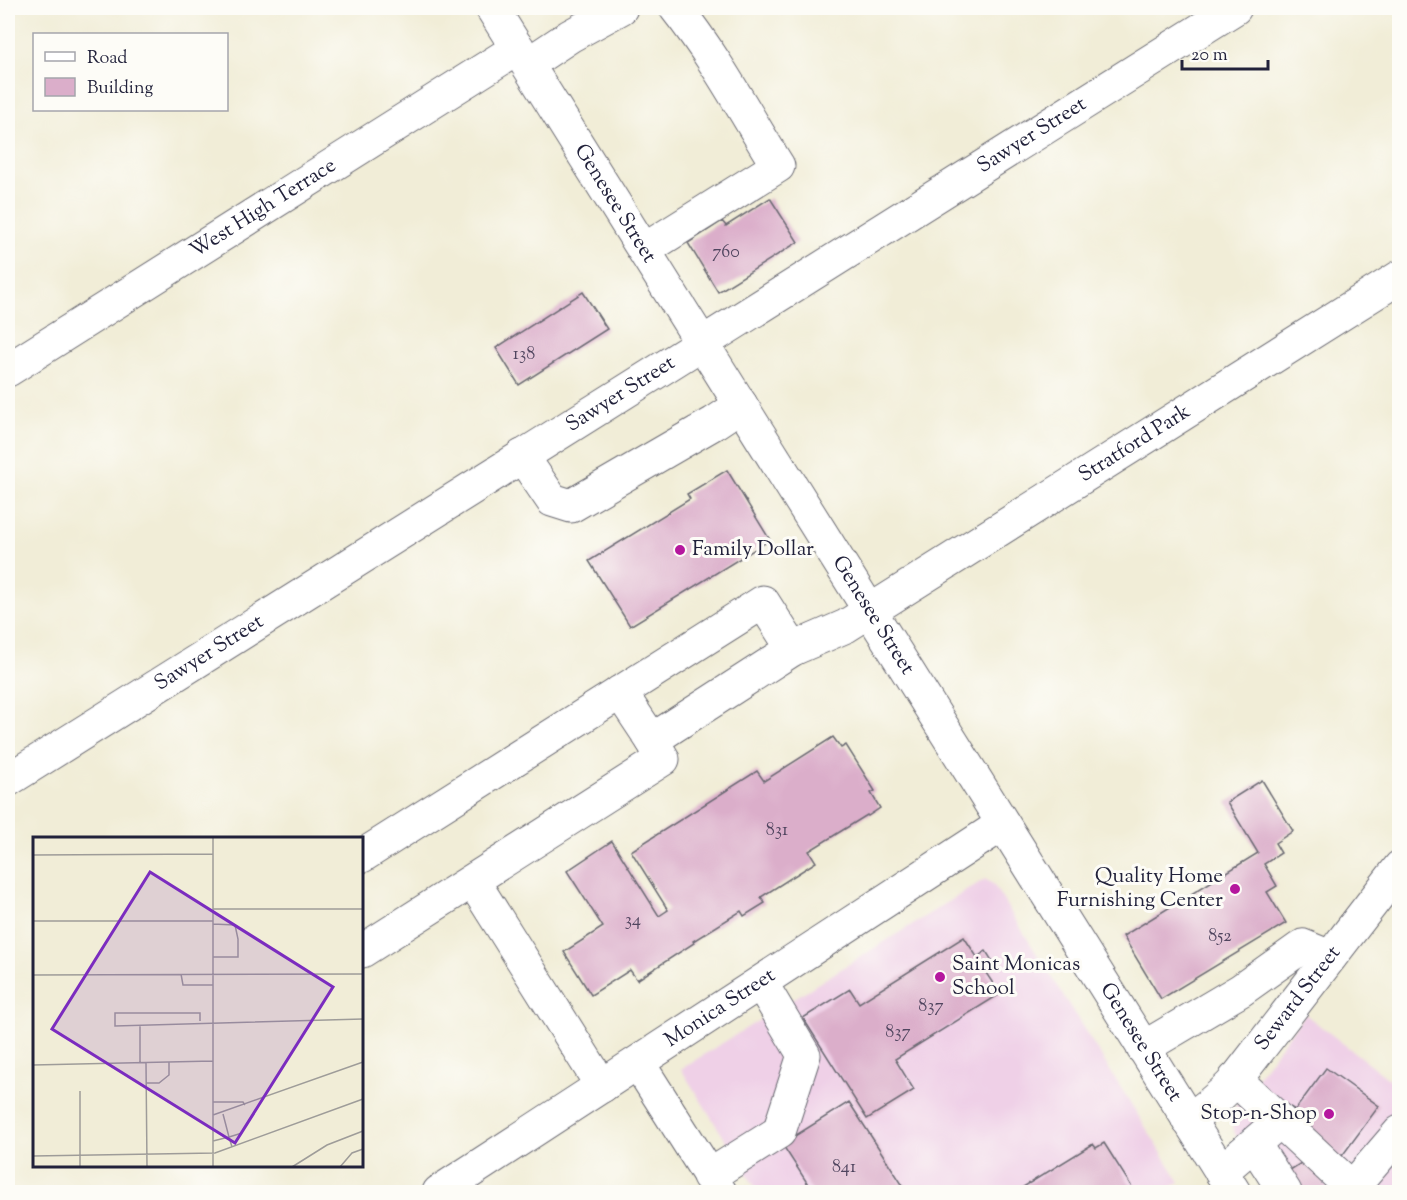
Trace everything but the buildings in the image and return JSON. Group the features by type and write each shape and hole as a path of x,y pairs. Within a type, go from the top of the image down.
{"street":[{"name":"Genesee Street","path":"492,8 1227,1182"},
{"name":"West High Terrace","path":"8,370 523,56 570,36 621,8"},
{"path":"644,250 778,166 715,64 676,8"},
{"name":"Sawyer Street","path":"8,780 1235,8"},
{"name":"Stratford Park","path":"652,740 793,649 846,626 1400,277"},
{"path":"522,456 552,500 571,506 741,405"},
{"path":"363,855 763,602 793,649"},
{"path":"363,950 663,759 620,692"},
{"name":"Monica Street","path":"439,1192 1003,824"},
{"name":"Seward Street","path":"1188,1120 1220,1096 1235,1079 1400,867"},
{"path":"473,881 602,1086"},
{"path":"1143,1048 1240,990 1304,946 1330,957"},
{"path":"638,1063 715,1184 779,1132 804,1055 760,982"},
{"path":"1240,990 1281,1020"},
{"path":"1235,1079 1352,1191 1400,1132"},
{"path":"1227,1182 1254,1144 1280,1121"},
{"path":"1254,1144 1285,1192"}],"shaded area":[{"name":"Saint Monicas School","path":"985,879 993,884 1180,1182 1163,1192 758,1192 681,1069"},
{"path":"1305,1014 1399,1087 1399,1192 1271,1192 1235,1134 1232,1125 1236,1105"}],"place":[{"name":"Family Dollar","path":"680,550"},
{"name":"Quality Home Furnishing Center","path":"1235,889"},
{"name":"Saint Monicas School","path":"940,977"},
{"name":"Stop-n-Shop","path":"1329,1114"}]}
